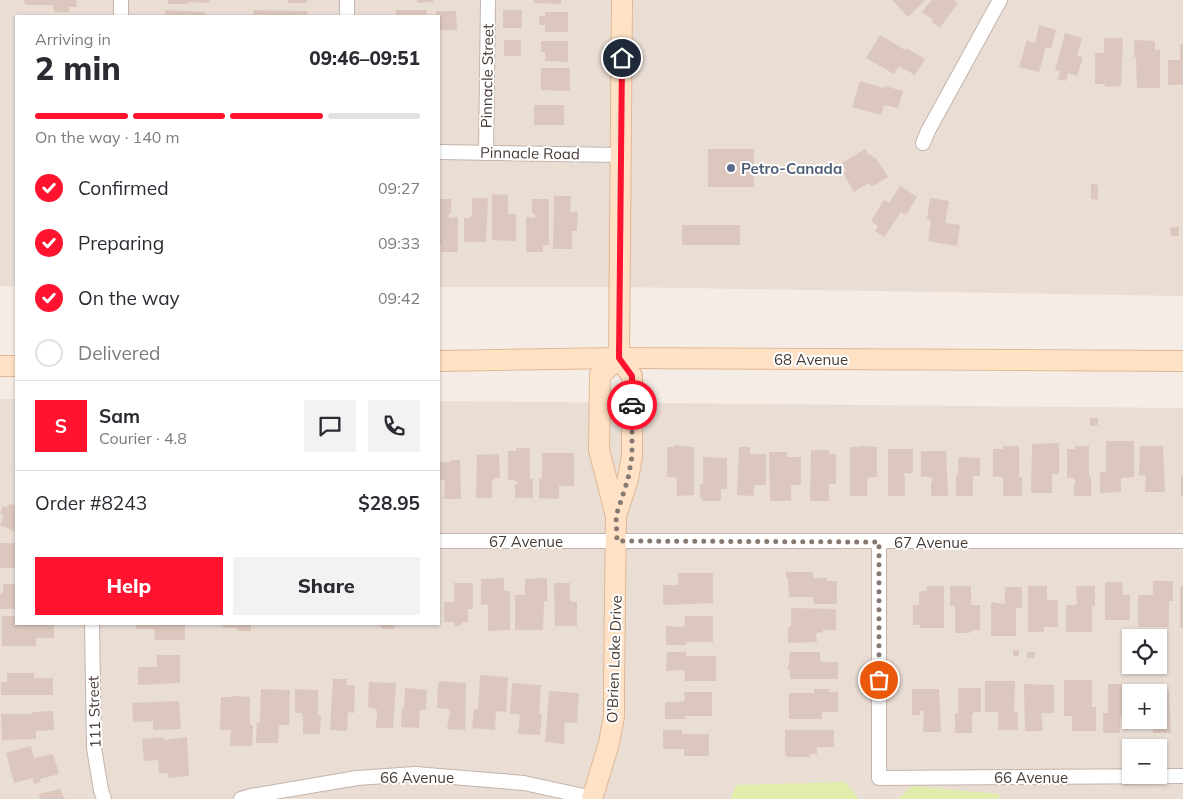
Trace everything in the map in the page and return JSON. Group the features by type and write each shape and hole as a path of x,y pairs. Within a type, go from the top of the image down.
{"street":[{"path":"121,0 121,15"},
{"path":"348,0 348,15"},
{"name":"Pinnacle Street","path":"486,152 488,0"},
{"path":"619,358 622,0"},
{"path":"923,143 1000,0"},
{"name":"Pinnacle Road","path":"440,152 622,154"},
{"name":"68 Avenue","path":"440,361 619,358 1183,361"},
{"name":"O'Brien Lake Drive","path":"593,798 609,743 614,716 617,541 616,516 599,450 600,375 619,358 632,376 632,456 628,479 616,516"},
{"path":"0,366 15,366"},
{"name":"67 Avenue","path":"440,541 1183,541"},
{"name":"66 Avenue","path":"879,542 879,778 1183,776"},
{"name":"111 Street","path":"92,625 94,748 104,799"},
{"name":"66 Avenue","path":"241,799 357,778 415,774 524,783 593,798"}],"shaded area":[{"path":"0,0 1183,0 1183,296 620,287 440,287 440,15 15,15 15,286 0,286"},
{"path":"0,399 15,399 15,625 440,625 440,401 1183,408 1183,799 0,799"}],"green space":[{"path":"845,782 859,799 731,799 736,785"},
{"path":"912,786 999,794 999,799 899,799"}],"building":[{"path":"24,0 76,0 77,7 69,7 69,12 54,12 53,5 25,5"},
{"path":"168,0 210,0 208,3 168,4"},
{"path":"288,0 307,0 307,3 288,3"},
{"path":"417,0 433,0 433,2 417,3"},
{"path":"534,0 561,0 561,4 534,3"},
{"path":"892,0 925,0 908,17"},
{"path":"932,0 954,0 958,3 940,28 922,12"},
{"path":"165,10 205,12 205,14 208,14 208,15 165,15"},
{"path":"254,10 307,11 307,15 253,15"},
{"path":"396,10 427,10 426,15 396,15"},
{"path":"503,10 522,10 522,28 503,28"},
{"path":"436,11 456,11 457,30 440,30 440,15 436,15"},
{"path":"545,12 568,12 568,32 545,32 545,25 539,25 539,16 545,16"},
{"path":"1039,25 1056,30 1051,49 1046,47 1039,72 1019,67 1027,40 1033,43 1036,41"},
{"path":"1065,33 1082,38 1077,56 1083,57 1077,76 1068,73 1066,81 1057,79 1060,71 1055,70"},
{"path":"880,35 925,59 915,75 899,66 894,74 866,58"},
{"path":"1104,38 1123,38 1121,86 1105,87 1105,84 1095,84 1095,53 1104,53"},
{"path":"504,40 521,40 521,56 504,56"},
{"path":"1134,40 1155,41 1155,50 1160,50 1160,88 1137,88"},
{"path":"541,41 568,41 568,62 545,61 545,52 541,52"},
{"path":"1180,44 1183,44 1183,85 1168,85 1168,60 1180,60"},
{"path":"541,68 570,68 570,91 541,90"},
{"path":"860,81 903,91 898,108 884,105 881,115 852,107"},
{"path":"534,105 564,105 564,125 534,125"},
{"name":"Petro-Canada","path":"708,149 754,149 754,187 708,187"},
{"path":"865,149 870,156 872,155 874,159 876,158 888,177 871,187 869,183 854,192 843,173 846,171 842,163"},
{"path":"1091,184 1098,185 1098,200 1091,199"},
{"path":"900,186 917,197 906,215 901,212 884,237 875,231 878,226 871,221 884,200 889,203"},
{"path":"492,194 508,195 508,214 516,214 516,241 492,240"},
{"path":"554,196 571,196 570,212 578,212 577,231 572,231 572,249 553,249"},
{"path":"472,198 488,198 486,242 464,242 464,218 472,216"},
{"path":"930,198 949,201 945,223 960,225 957,246 928,241 931,220 927,219"},
{"path":"440,199 451,199 451,212 448,216 450,218 458,217 458,252 441,252"},
{"path":"532,199 549,199 549,245 543,245 543,252 526,252 526,217 534,218 536,216 532,212"},
{"path":"682,225 740,225 740,245 682,245"},
{"path":"1179,227 1179,236 1171,236 1170,228"},
{"path":"1090,418 1098,418 1098,425 1090,426"},
{"path":"1106,441 1134,441 1134,477 1121,478 1121,492 1100,493 1100,472 1106,472"},
{"path":"1059,443 1059,474 1052,474 1052,493 1031,493 1032,444"},
{"path":"674,445 694,447 694,495 677,496 677,479 675,477 667,477 667,447 674,447"},
{"path":"1003,446 1019,446 1019,477 1022,477 1022,496 1003,496 1004,480 1002,477 993,477 993,449 1003,449"},
{"path":"1075,446 1089,446 1091,496 1074,496 1074,483 1076,481 1073,478 1067,478 1067,449 1075,449"},
{"path":"1140,446 1163,446 1165,492 1145,492 1146,476 1139,475"},
{"path":"739,447 750,447 750,454 766,454 766,485 754,485 754,496 737,495"},
{"path":"850,447 877,447 877,477 869,477 867,480 867,496 850,496"},
{"path":"516,448 530,448 530,479 533,479 533,498 515,498 515,485 518,483 514,480 508,480 508,451 516,451"},
{"path":"888,449 913,449 913,473 905,473 903,475 905,477 905,496 888,496"},
{"path":"811,450 829,450 829,454 836,454 836,484 829,484 829,501 810,501"},
{"path":"921,451 946,451 948,496 931,496 931,482 933,480 931,477 921,477"},
{"path":"769,452 787,452 787,457 801,457 801,485 791,485 791,501 770,501"},
{"path":"542,453 574,453 574,486 559,486 559,499 539,498 539,478 542,478"},
{"path":"499,454 500,478 495,478 492,481 492,498 476,498 477,455"},
{"path":"703,457 727,458 727,489 721,489 721,501 702,501 702,498 700,498 700,484 703,484"},
{"path":"960,457 980,458 980,476 973,476 973,496 956,496 956,475 958,475 958,459"},
{"path":"450,460 460,460 461,499 444,499 445,480 440,480 440,462 450,462"},
{"path":"1181,476 1183,476 1183,496 1181,496"},
{"path":"10,504 15,506 15,532 0,525 4,515 0,513 3,506 6,507"},
{"path":"0,543 15,543 15,568 0,568"},
{"path":"786,572 813,572 813,578 827,578 827,581 837,581 837,604 814,604 813,597 789,597"},
{"path":"678,573 713,573 713,603 663,605 663,585 678,585"},
{"path":"504,578 504,591 510,591 510,630 488,631 488,605 481,605 481,579"},
{"path":"547,578 547,601 544,601 543,630 515,630 515,595 525,595 525,579"},
{"path":"1153,581 1173,581 1173,601 1169,601 1169,627 1138,627 1138,595 1153,595"},
{"path":"1105,582 1122,582 1123,595 1130,595 1130,620 1105,620"},
{"path":"454,583 473,583 473,609 468,609 468,622 463,622 460,626 455,626 453,622 444,622 444,602 454,602"},
{"path":"554,583 570,583 570,600 577,602 577,626 555,626"},
{"path":"3,584 15,584 15,609 0,609 0,595 3,592"},
{"path":"927,586 944,586 944,628 920,628 920,625 913,625 913,605 919,605 919,593 927,591"},
{"path":"950,586 971,586 971,605 980,605 980,630 972,630 969,633 955,633 955,606 950,606"},
{"path":"1028,586 1047,586 1047,600 1058,600 1058,627 1044,627 1044,632 1028,632"},
{"path":"1076,586 1095,586 1095,606 1092,606 1092,632 1066,632 1066,605 1075,605 1077,603"},
{"path":"1180,586 1183,586 1183,628 1180,628"},
{"path":"1005,587 1022,587 1022,608 1016,608 1016,636 991,636 991,604 992,602 1005,604"},
{"path":"791,608 836,609 836,630 823,630 823,632 816,633 817,642 788,643 788,627 791,627"},
{"path":"2,616 15,616 15,625 54,625 54,638 36,638 36,646 2,646"},
{"path":"685,616 713,616 713,642 686,642 686,645 666,645 666,626 683,627 685,625"},
{"path":"136,625 185,625 185,640 155,640 154,629 136,629"},
{"path":"223,625 251,625 251,631 237,631 237,628 223,628"},
{"path":"380,625 394,625 394,629 383,629"},
{"path":"1013,650 1019,650 1019,656 1013,656"},
{"path":"667,652 686,652 686,656 716,656 716,681 685,681 685,672 683,670 666,671"},
{"path":"790,652 820,652 820,660 822,662 838,662 838,679 790,679 790,670 788,670"},
{"path":"1027,652 1035,652 1035,658 1027,658"},
{"path":"157,655 180,655 180,683 138,685 138,667 157,667"},
{"path":"7,673 34,673 34,678 53,678 53,695 1,695 1,682 7,682"},
{"path":"480,675 508,677 506,712 496,711 495,730 472,728 474,709 478,709"},
{"path":"333,679 347,679 346,685 355,686 354,713 348,712 347,731 330,730"},
{"path":"1064,680 1092,680 1092,707 1096,707 1096,731 1072,731 1072,716 1064,716"},
{"path":"441,681 466,683 465,730 447,729 450,711 437,708 438,683"},
{"path":"985,681 1015,681 1014,712 1018,712 1018,730 998,730 998,712 985,712"},
{"path":"369,682 396,683 393,728 376,728 377,711 368,707"},
{"path":"512,683 541,685 539,714 542,714 540,735 518,734 520,714 510,714"},
{"path":"1024,684 1054,685 1054,713 1041,713 1043,731 1025,731"},
{"path":"1108,684 1122,684 1120,733 1103,733 1103,713 1108,713"},
{"path":"958,688 981,688 981,712 972,714 972,733 955,733 955,713 958,713"},
{"path":"261,689 290,690 289,725 279,725 278,743 256,743 257,722 260,722"},
{"path":"295,689 318,690 318,715 321,715 320,734 303,734 303,716 301,713 295,713"},
{"path":"405,689 427,690 426,710 420,710 419,728 401,727"},
{"path":"814,689 829,689 829,692 838,692 838,712 822,712 822,719 789,719 789,693 814,693"},
{"path":"912,689 939,689 941,732 923,732 924,711 920,711 920,715 912,715"},
{"path":"1167,690 1169,690 1171,733 1153,733 1153,729 1167,729"},
{"path":"549,691 579,693 577,723 565,722 564,744 545,742"},
{"path":"684,692 712,692 712,716 685,716 685,719 665,719 665,702 682,702 685,700"},
{"path":"221,697 250,697 250,725 253,725 252,746 230,746 231,730 220,730"},
{"path":"179,701 181,729 153,730 153,721 133,722 132,703"},
{"path":"53,711 54,730 36,731 36,739 2,740 1,714 32,714 32,712"},
{"path":"663,730 682,730 682,734 709,734 709,756 684,756 684,749 663,749"},
{"path":"785,730 834,730 834,747 817,747 817,754 810,754 810,757 788,757 785,754"},
{"path":"163,737 164,740 187,737 189,776 169,778 168,773 159,774 158,760 144,761 142,739"},
{"path":"31,746 34,758 53,754 59,774 40,779 41,782 34,784 33,778 14,783 6,753"},
{"path":"60,789 65,799 40,799 39,794"}],"way so far":[{"path":"632,405 632,456 628,479 616,516 617,541 879,542 879,680"}],"place":[{"name":"Petro-Canada","path":"731,168"}],"route":[{"path":"622,58 619,358 632,376 632,405"}]}
